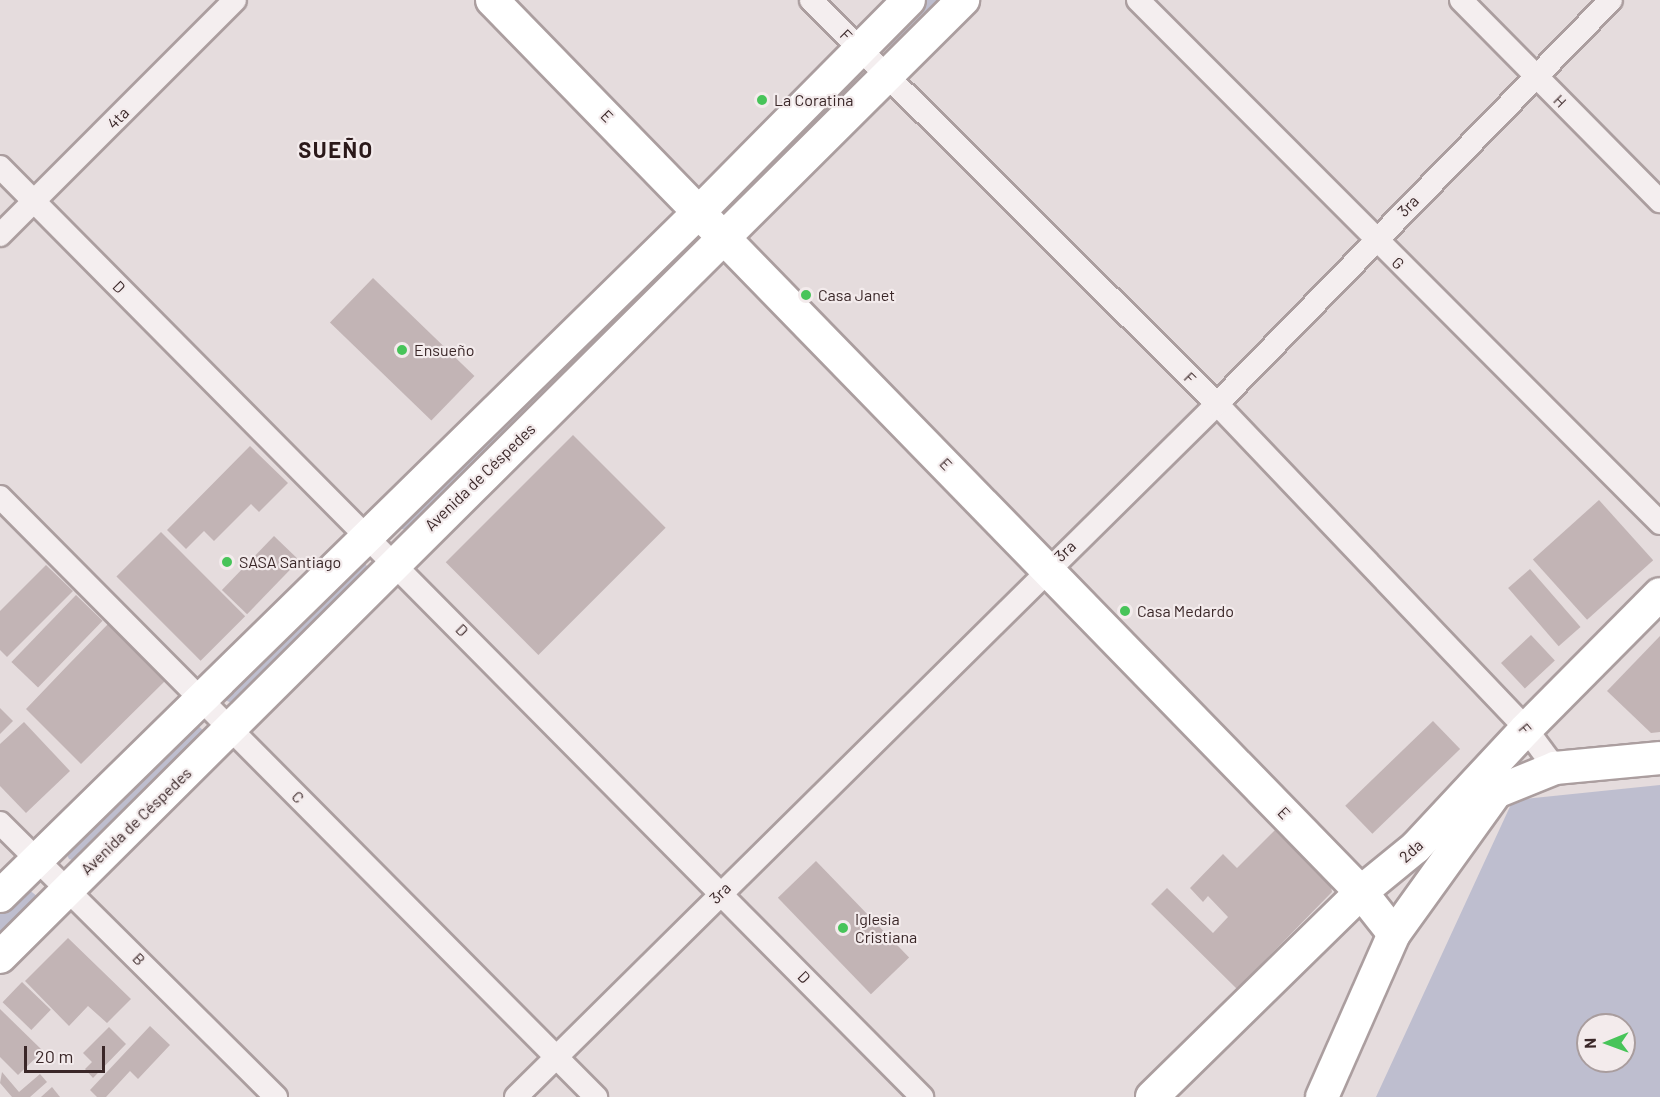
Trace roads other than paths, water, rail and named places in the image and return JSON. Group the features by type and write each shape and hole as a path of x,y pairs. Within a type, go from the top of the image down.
{"main road":[{"name":"E","path":"492,0 726,237 1361,892 1394,934"},
{"path":"0,896 199,699 700,212 909,0"},
{"name":"Avenida de Céspedes","path":"0,957 68,887 231,730 394,561 726,237 963,0"},
{"name":"2da","path":"1152,1097 1361,892 1416,847 1526,729 1660,594"},
{"path":"1322,1097 1394,934 1496,792 1555,768 1660,758"},
{"path":"1394,934 1403,882 1416,847"}],"street":[{"name":"4ta","path":"0,235 235,0"},
{"name":"F","path":"811,0 1217,404 1526,729 1555,768"},
{"name":"G","path":"1138,0 1660,523"},
{"name":"H","path":"1461,0 1660,201"},
{"name":"3ra","path":"516,1097 1047,568 1217,404 1534,75 1611,0"},
{"name":"D","path":"0,167 366,536 394,561 921,1097"},
{"name":"C","path":"0,497 596,1097"},
{"name":"B","path":"0,824 36,860 68,887 276,1097"}],"place":[{"name":"La Coratina","path":"762,100"},
{"name":"Casa Janet","path":"806,295"},
{"name":"Ensueño","path":"402,350"},
{"name":"SASA Santiago","path":"227,562"},
{"name":"Casa Medardo","path":"1125,611"},
{"name":"Iglesia Cristiana","path":"843,928"}],"district":[{"name":"SUEÑO","path":"336,150"}]}
